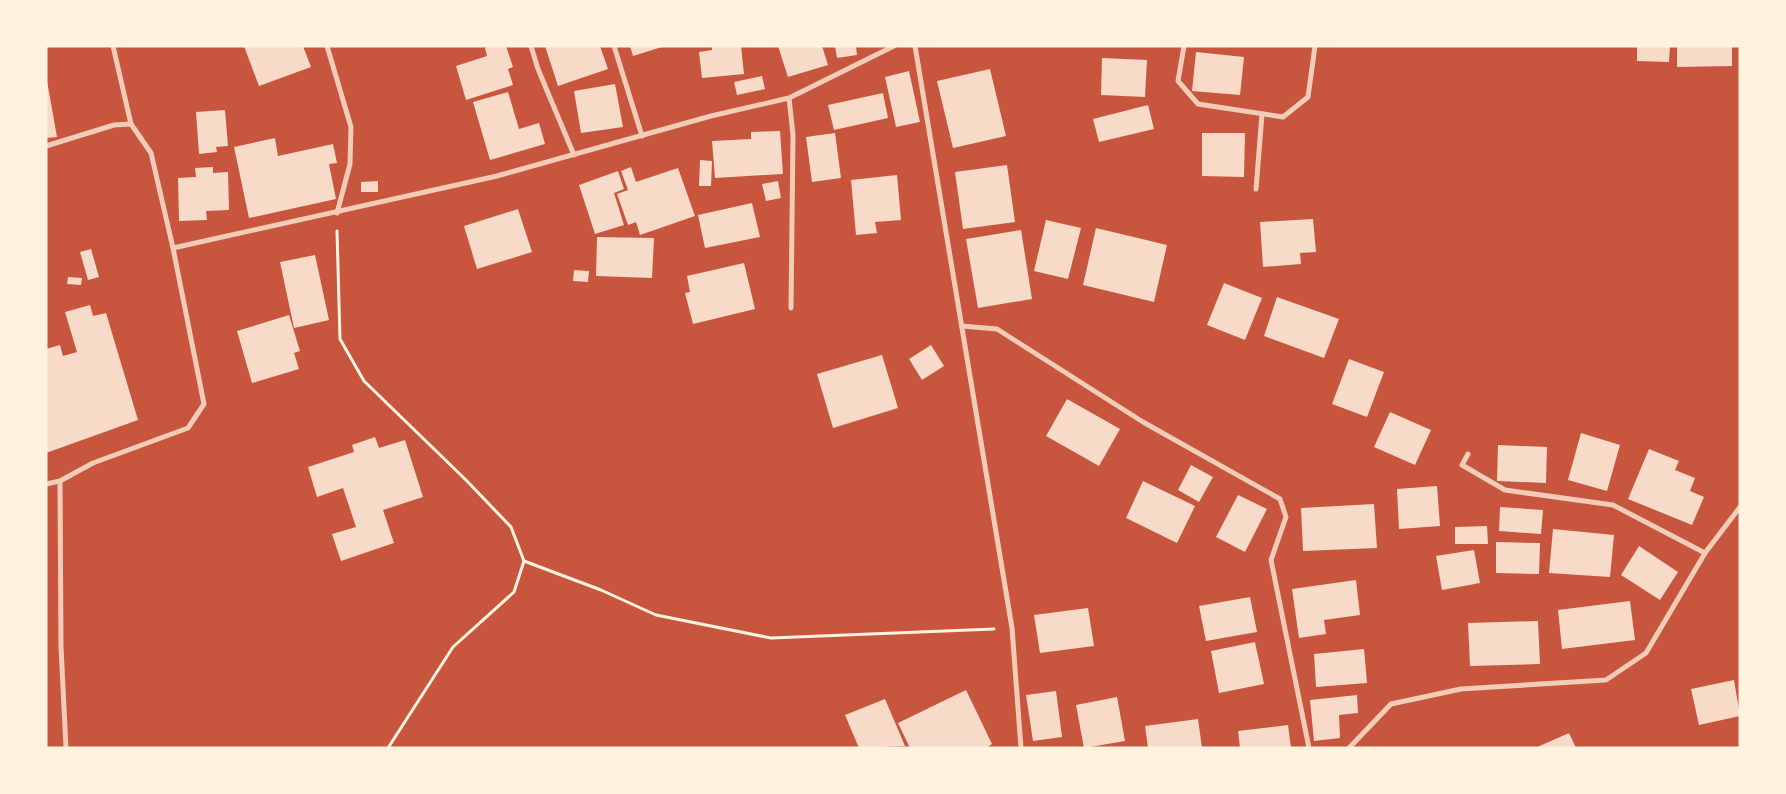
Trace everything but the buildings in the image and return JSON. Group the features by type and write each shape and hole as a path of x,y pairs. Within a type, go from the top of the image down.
{"street":[{"path":"46,484 60,481 93,463 188,428 204,404 173,248 151,153 131,124 113,46"},
{"path":"327,46 351,128 350,164 337,213"},
{"path":"531,46 538,69 574,155"},
{"path":"614,46 642,136"},
{"path":"173,248 337,213 574,155 711,116 789,98 894,46"},
{"path":"915,46 1012,628 1021,748"},
{"path":"1184,46 1178,81 1198,104 1283,116 1308,97 1315,46"},
{"path":"789,98 793,135 791,308"},
{"path":"1256,189 1262,114"},
{"path":"46,146 114,125 131,124"},
{"path":"962,326 997,329 1143,422 1280,499 1286,518 1271,560 1308,748"},
{"path":"1468,454 1462,465 1505,490 1613,504 1705,553"},
{"path":"60,481 61,647 66,748"},
{"path":"1349,748 1391,704 1461,689 1606,680 1646,653 1705,553 1740,508"}],"path":[{"path":"337,213 340,339 364,381 466,480 511,527 524,561 514,592 453,647 388,748"},
{"path":"524,561 601,590 656,615 771,638 1012,628"}]}
